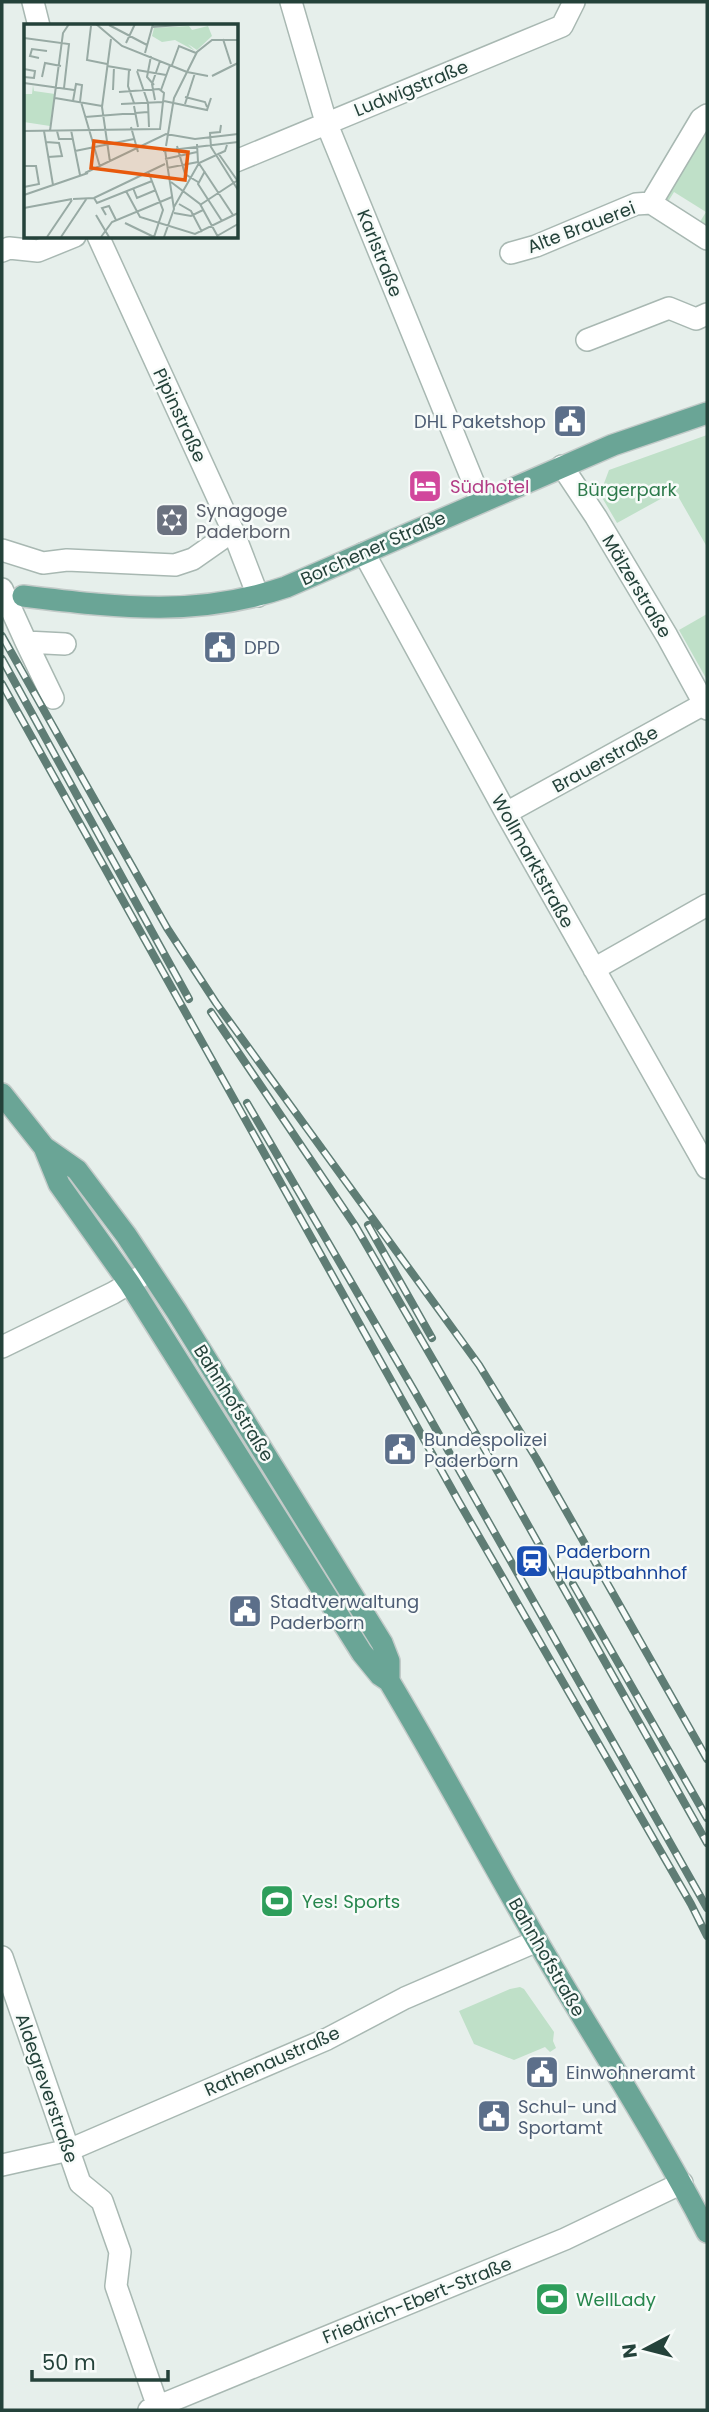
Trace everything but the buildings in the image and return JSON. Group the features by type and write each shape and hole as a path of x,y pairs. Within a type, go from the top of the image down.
{"main road":[{"name":"Borchener Straße","path":"23,596 105,606 170,608 203,606 258,596 286,587 613,445 707,413"},
{"name":"Bahnhofstraße","path":"2,1094 44,1147 59,1184 130,1284 362,1653 388,1681 448,1781 537,1941 682,2183 707,2232"},
{"name":"Bahnhofstraße","path":"44,1147 77,1170 150,1270 382,1643 389,1661 388,1681"}],"street":[{"path":"33,2 38,24"},
{"name":"Karlstraße","path":"291,2 326,122 481,501"},
{"name":"Ludwigstraße","path":"238,160 562,26 574,2"},
{"name":"Alte Brauerei","path":"651,203 701,119 707,115"},
{"name":"Alte Brauerei","path":"511,253 536,246 636,204 651,203 707,239"},
{"path":"2,251 9,248 38,251 70,238"},
{"name":"Pipinstraße","path":"99,238 233,531 258,596"},
{"path":"587,340 669,308 696,319 707,314"},
{"name":"Mälzerstraße","path":"562,466 596,517 706,707"},
{"path":"2,551 43,563 68,561 175,565 193,559 233,531"},
{"name":"Wollmarktstraße","path":"363,552 506,813 707,1168"},
{"path":"2,589 53,698"},
{"path":"26,642 65,644"},
{"name":"Brauerstraße","path":"506,813 706,707"},
{"path":"594,969 707,905"},
{"path":"2,1347 130,1284 150,1270"},
{"name":"Rathenaustraße","path":"2,2165 69,2150 327,2039 405,1997 537,1941"},
{"name":"Aldegreverstraße","path":"2,1957 80,2183 102,2201 116,2239 120,2252 116,2286 155,2409"},
{"name":"Friedrich-Ebert-Straße","path":"155,2409 565,2239 682,2183"}],"green space":[{"path":"707,128 707,230 698,225 706,212 674,192 666,205 662,202"},
{"name":"Bürgerpark","path":"707,435 707,547 675,491 617,523 600,494 609,470"},
{"path":"707,614 707,680 679,630"},
{"path":"520,1987 554,2032 553,2041 556,2048 550,2052 545,2047 514,2060 474,2044 459,2011"}],"railway":[{"path":"2,636 167,928 216,1003 479,1365 536,1458 707,1759"},
{"path":"2,659 189,999"},
{"path":"2,684 459,1502 707,1936"},
{"path":"211,1012 356,1227 707,1843"},
{"path":"247,1103 415,1392 707,1908"},
{"path":"368,1225 432,1338"},
{"path":"573,1584 707,1818"}],"place":[{"name":"DHL Paketshop","path":"570,421"},
{"name":"Südhotel","path":"425,486"},
{"name":"Synagoge Paderborn","path":"172,520"},
{"name":"DPD","path":"220,647"},
{"name":"Bundespolizei Paderborn","path":"400,1449"},
{"name":"Paderborn Hauptbahnhof","path":"532,1561"},
{"name":"Stadtverwaltung Paderborn","path":"245,1611"},
{"name":"Yes! Sports","path":"277,1901"},
{"name":"Einwohneramt","path":"542,2072"},
{"name":"Schul- und Sportamt","path":"494,2116"},
{"name":"WellLady","path":"552,2299"}]}
